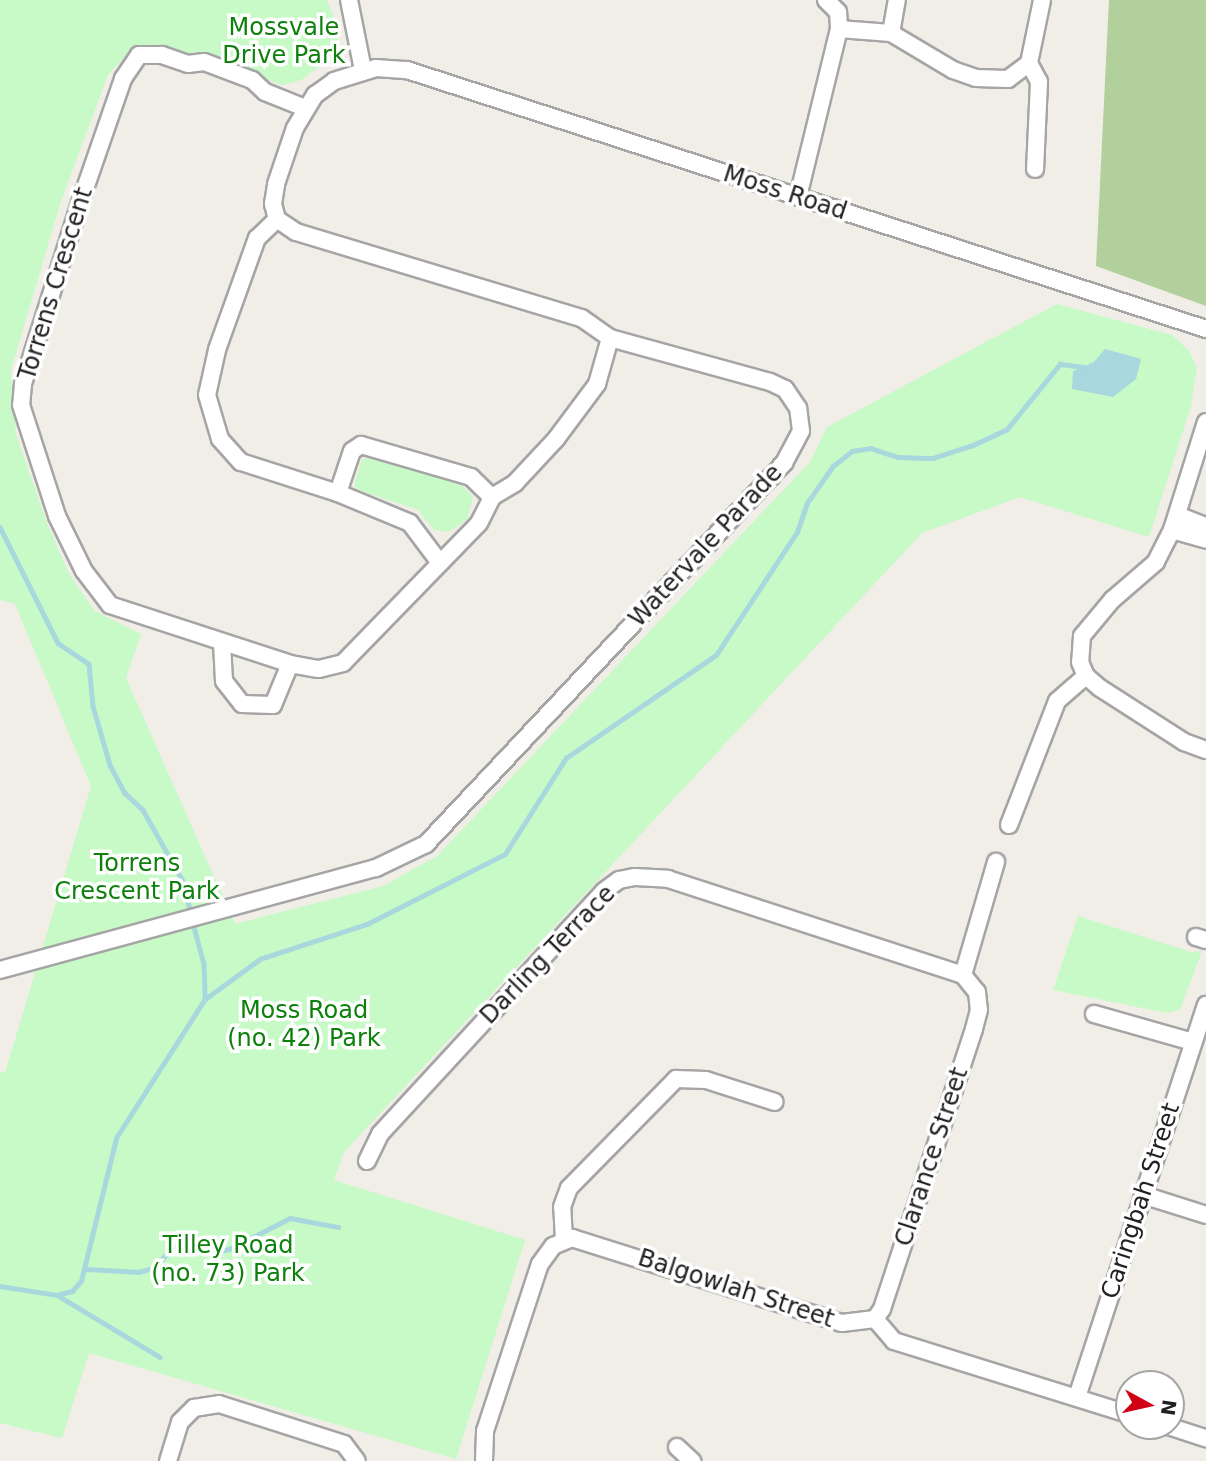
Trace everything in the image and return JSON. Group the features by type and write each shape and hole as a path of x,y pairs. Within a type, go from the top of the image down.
{"street":[{"path":"349,0 363,70 334,81 305,108 276,184 273,204 277,219 257,239 245,266 207,395 219,439 241,462 338,492 410,523 440,563"},
{"path":"798,197 839,29 838,12 826,0"},
{"path":"891,33 898,0"},
{"path":"1035,169 1039,82 1029,63 1042,0"},
{"path":"839,29 891,33 953,70 976,78 1008,79 1029,63"},
{"name":"Torrens Crescent","path":"305,108 265,92 252,80 204,62 188,64 162,55 139,55 123,79 23,384 21,405 57,516 84,571 110,605 290,664 319,669 343,663 479,523 492,497 515,484 580,406 597,384 610,338"},
{"name":"Moss Road","path":"363,70 407,70 1206,329"},
{"name":"Watervale Parade","path":"0,970 376,868 426,844 784,463 801,431 798,408 785,389 636,342 610,338 581,318 399,266 296,232 277,219"},
{"path":"1206,422 1175,522 1156,562 1112,600 1082,636 1080,662 1086,676 1184,742 1206,750"},
{"path":"338,492 352,451 361,445 471,477 492,497"},
{"path":"1175,522 1206,526"},
{"path":"1175,522 1206,540"},
{"path":"222,643 224,681 242,704 273,705 290,664"},
{"path":"1009,825 1057,701 1086,676"},
{"path":"963,975 996,862"},
{"name":"Darling Terrace","path":"367,1161 380,1134 619,880 668,879 963,975"},
{"name":"Clarance Street","path":"875,1319 888,1293 979,1010 977,992 963,975"},
{"name":"Caringbah Street","path":"1077,1397 1206,1005"},
{"path":"1094,1014 1193,1042"},
{"path":"484,1461 485,1431 540,1264 553,1246 564,1240 562,1207 569,1188 676,1079 706,1080 775,1102"},
{"path":"1143,1195 1206,1215"},
{"name":"Balgowlah Street","path":"564,1240 586,1241 842,1324 875,1319"},
{"path":"875,1319 894,1341 1115,1409"},
{"path":"168,1461 180,1422 194,1408 219,1404 344,1444 357,1461"},
{"path":"1185,1431 1206,1438"},
{"path":"677,1447 692,1461"}],"green space":[{"path":"0,0 327,0 335,20 339,45 333,57 301,80 283,85 163,48 134,47 108,75 61,201 11,370 16,434 47,523 69,574 95,611 141,634 126,678 235,924 383,886 437,856 810,462 827,427 1057,304 1172,335 1189,351 1197,368 1191,406 1149,537 1020,497 922,533 344,1152 334,1180 525,1240 456,1459 89,1353 62,1438 0,1423 0,1072 5,1073 91,786 15,604 0,600"},
{"path":"1109,0 1206,0 1206,306 1096,266"},
{"path":"373,458 460,484 473,496 467,520 448,532 434,530 418,510 359,490 354,485 362,459"},
{"path":"1078,916 1191,952 1202,951 1180,1010 1167,1013 1053,990"}],"water":[{"path":"1105,349 1141,359 1136,379 1113,397 1072,389 1073,371 1094,362"}],"waterway":[{"path":"0,1286 57,1295 72,1291 81,1281 116,1138 205,999 260,959 367,924 505,854 566,758 716,655 797,532 807,503 833,466 852,451 870,448 898,457 933,458 971,446 1007,429 1060,364 1084,367"},
{"path":"0,527 58,643 89,664 93,706 110,765 125,793 143,810 183,881 191,914"},
{"path":"193,923 204,964 205,999"},
{"path":"87,1269 138,1272 153,1268 176,1245 188,1242 215,1252 229,1249 290,1218 338,1227"},
{"path":"57,1295 160,1357"}],"park label":[{"name":"Mossvale Drive Park","path":"284,42"},
{"name":"Torrens Crescent Park","path":"137,878"},
{"name":"Moss Road (no. 42) Park","path":"304,1025"},
{"name":"Tilley Road (no. 73) Park","path":"228,1260"}]}
